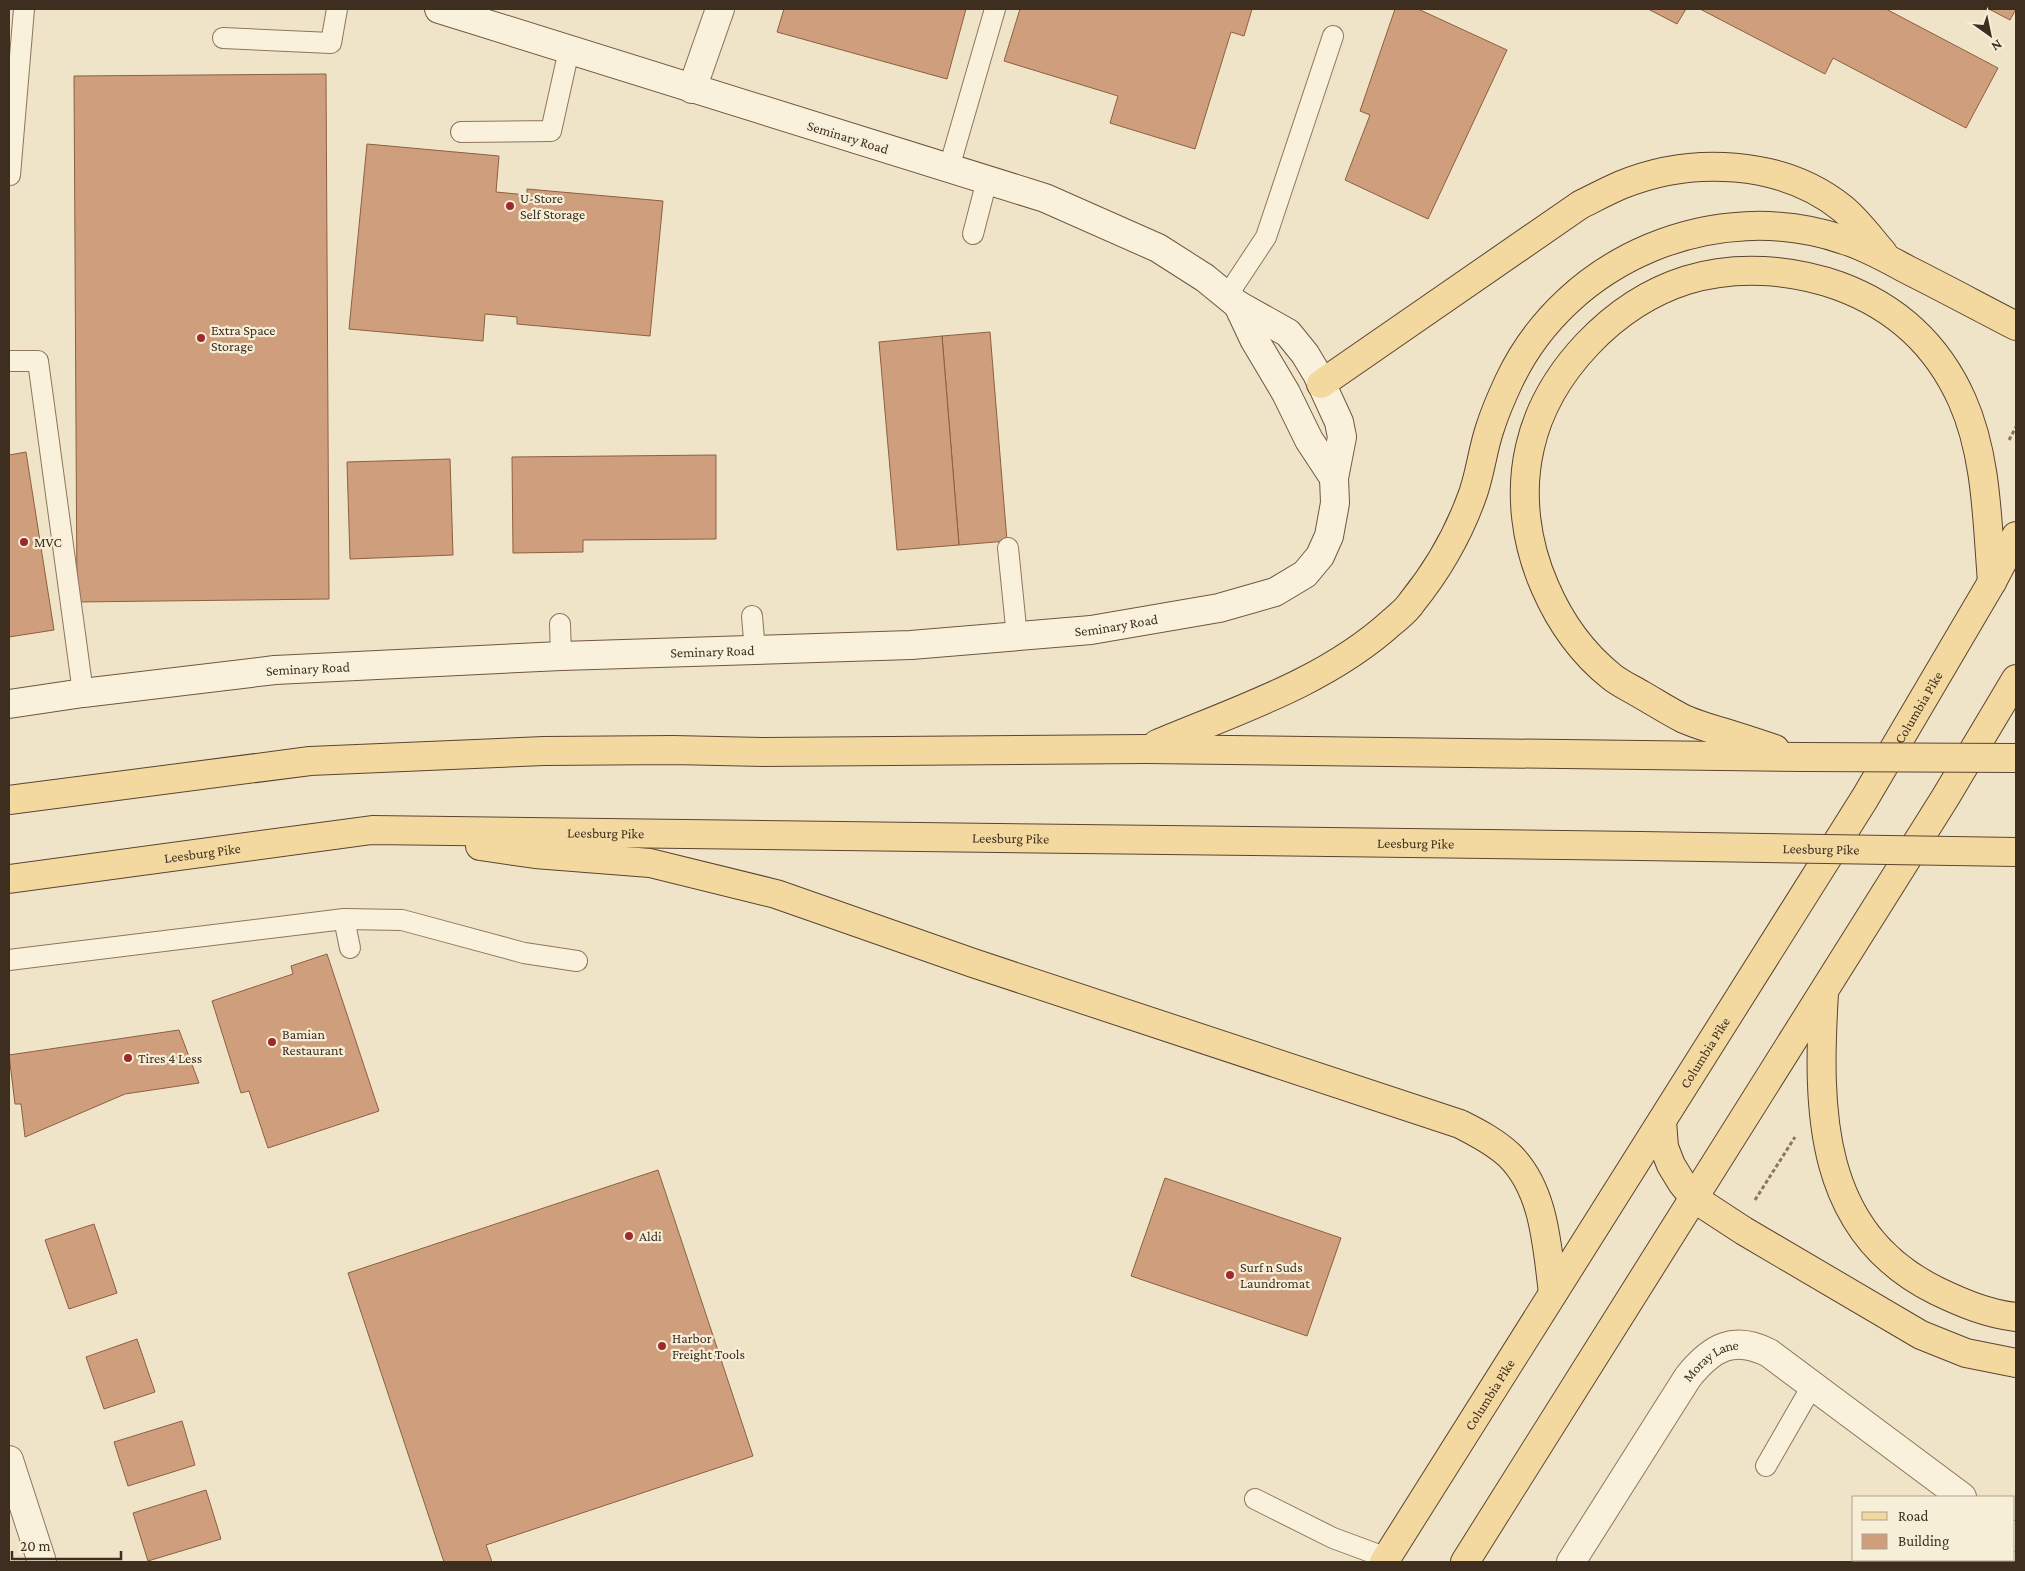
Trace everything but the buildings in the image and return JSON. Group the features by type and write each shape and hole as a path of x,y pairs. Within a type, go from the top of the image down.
{"main road":[{"path":"1322,384 1580,205 1622,184 1667,171 1723,166 1767,172 1808,185 1843,209 1891,261"},
{"path":"1145,749 1279,693 1332,666 1372,640 1410,605 1435,572 1452,544 1472,498 1490,428 1509,379 1537,335 1573,296 1614,266 1660,243 1716,228 1765,225 1798,228 1845,240 1891,261 2016,326"},
{"path":"1802,758 1686,720 1613,678 1579,645 1554,608 1536,567 1527,530 1524,488 1530,446 1544,408 1566,369 1596,336 1630,307 1656,293 1688,280 1730,271 1774,271 1817,278 1855,292 1899,317 1926,342 1952,381 1971,424 1986,504 1992,582"},
{"name":"Columbia Pike","path":"1389,1561 1553,1293 1865,798 1992,582 2016,536"},
{"path":"1465,1562 1695,1199 1945,798 2016,679"},
{"path":"9,800 310,761 544,751 673,750 763,752 1145,749 1802,758 2016,758"},
{"path":"372,830 535,854 650,863 776,894 973,963 1460,1124 1496,1144 1510,1157 1527,1180 1539,1209 1545,1235 1553,1293"},
{"name":"Leesburg Pike","path":"9,879 372,830 2016,852"},
{"path":"1824,990 1821,1044 1828,1147 1834,1172 1854,1216 1869,1239 1914,1280 1962,1303 2004,1316 2016,1316"},
{"path":"1662,1121 1664,1147 1671,1165 1682,1184 1695,1199 1744,1231 1920,1335 1966,1353 2016,1363"}],"street":[{"name":"Seminary Road","path":"9,704 83,693 275,670 560,656 911,646 1091,630 1219,608 1286,587 1305,574 1320,556 1329,536 1335,503 1334,478 1341,445 1341,430 1322,384 1305,354 1288,333 1233,300 1205,278 1158,248 1045,198 439,9"},
{"path":"692,89 720,9"},
{"name":"Seminary Road","path":"1233,300 1286,393 1306,435 1334,478"},
{"name":"Moray Lane","path":"1571,1562 1678,1392 1693,1371 1706,1358 1725,1346 1751,1345 1770,1354 1961,1496"},
{"path":"9,1460 42,1562"}],"lane":[{"path":"223,38 331,43 337,9"},
{"path":"949,168 995,9"},
{"path":"10,175 23,14"},
{"path":"1233,300 1266,236 1333,36"},
{"path":"461,132 551,131 570,50"},
{"path":"973,234 987,180"},
{"path":"9,361 38,361 83,693"},
{"path":"1008,548 1017,637"},
{"path":"752,616 755,651"},
{"path":"560,624 560,656"},
{"path":"344,919 350,948"},
{"path":"9,960 344,919 402,920 524,953 577,960"},
{"path":"1766,1466 1812,1386"},
{"path":"1255,1500 1333,1538 1389,1561"}],"path":[{"path":"1750,1206 1799,1130"}],"place":[{"name":"U-Store Self Storage","path":"510,206"},
{"name":"Extra Space Storage","path":"201,338"},
{"name":"MVC","path":"24,542"},
{"name":"Bamian Restaurant","path":"272,1042"},
{"name":"Tires 4 Less","path":"128,1058"},
{"name":"Aldi","path":"629,1236"},
{"name":"Surf n Suds Laundromat","path":"1230,1275"},
{"name":"Harbor Freight Tools","path":"662,1346"}]}
